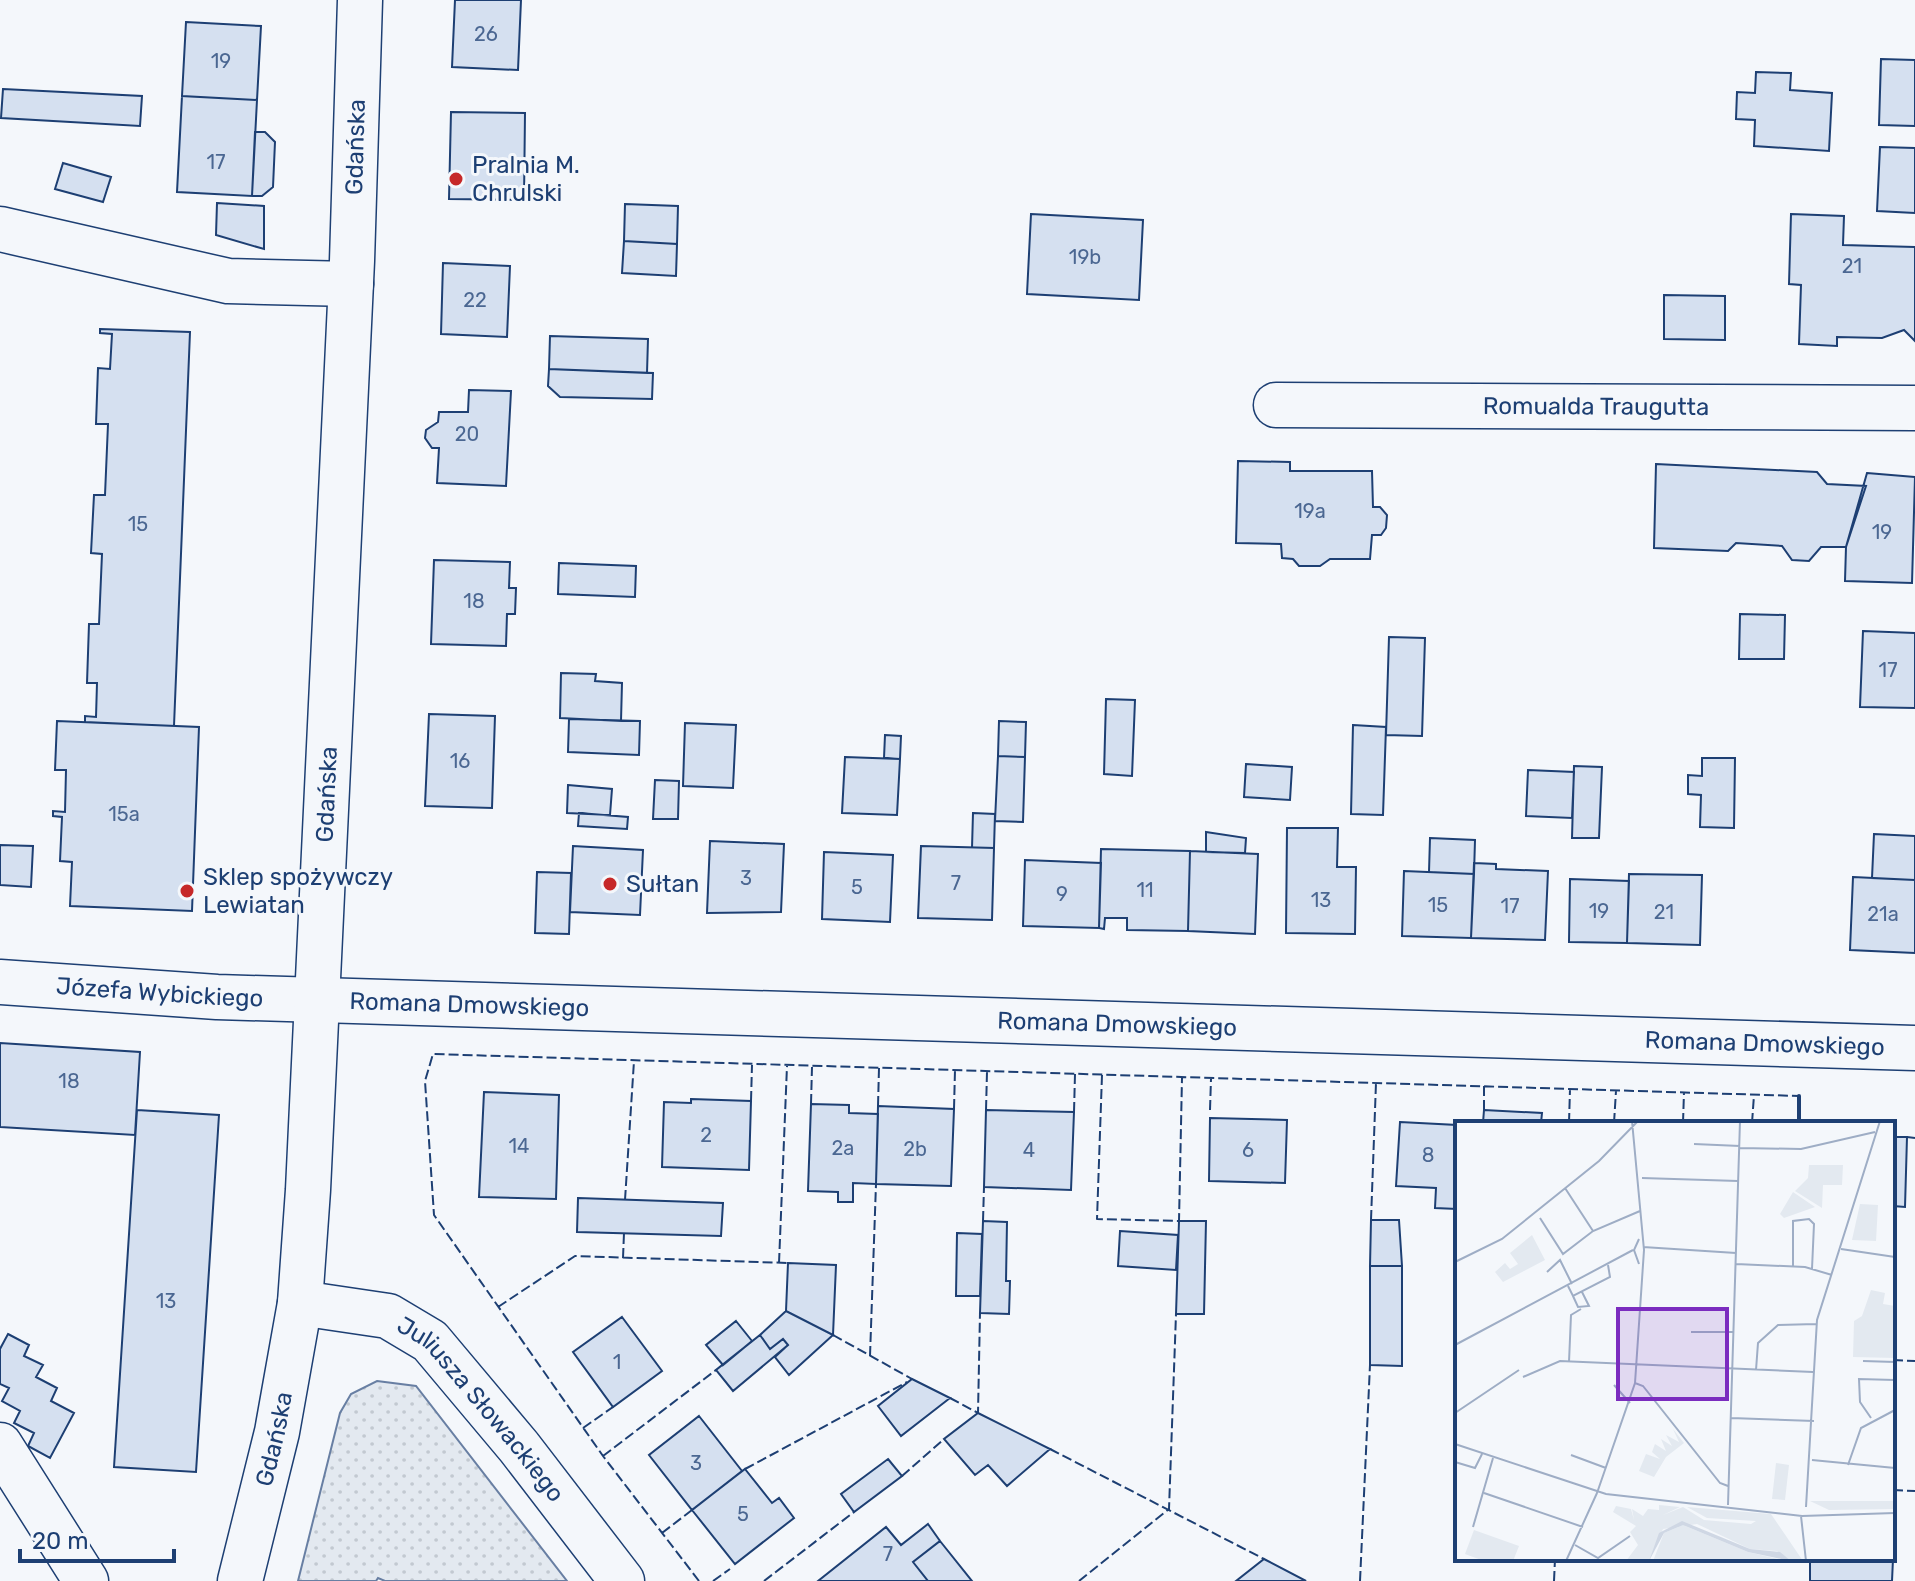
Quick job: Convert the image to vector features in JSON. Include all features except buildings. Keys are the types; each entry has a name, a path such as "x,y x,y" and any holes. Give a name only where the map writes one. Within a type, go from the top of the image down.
{"street":[{"name":"Gdańska","path":"240,1581 277,1432 300,1303 319,1000 351,284 360,0"},
{"path":"0,229 228,281 351,284"},
{"name":"Romualda Traugutta","path":"1276,405 1915,408"},
{"name":"Józefa Wybickiego","path":"0,982 319,1000"},
{"name":"Romana Dmowskiego","path":"319,1000 1915,1048"},
{"name":"Juliusza Słowackiego","path":"300,1303 388,1316 430,1341 519,1447 622,1581"},
{"path":"0,1445 86,1581"}],"shaded area":[{"path":"377,1381 416,1386 567,1581 385,1581 378,1578 376,1581 298,1581 340,1413 351,1394"}],"fence":[{"path":"699,1581 603,1456 434,1215 425,1081 433,1054 1799,1096"},
{"path":"625,1200 634,1061"},
{"path":"751,1101 752,1065"},
{"path":"779,1263 787,1066"},
{"path":"811,1104 812,1067"},
{"path":"878,1106 879,1068"},
{"path":"954,1109 955,1070"},
{"path":"986,1110 987,1072"},
{"path":"1074,1112 1075,1074"},
{"path":"1102,1075 1097,1219 1179,1221 1182,1078"},
{"path":"1210,1110 1211,1079"},
{"path":"1371,1220 1376,1083"},
{"path":"1484,1086 1484,1110"},
{"path":"1569,1121 1570,1089"},
{"path":"1614,1121 1616,1091"},
{"path":"1683,1121 1684,1092"},
{"path":"1752,1121 1754,1095"},
{"path":"1907,1137 1915,1138"},
{"path":"870,1356 876,1184"},
{"path":"983,1221 984,1187"},
{"path":"623,1258 624,1233"},
{"path":"498,1307 575,1256 788,1263"},
{"path":"950,1398 978,1413 980,1313"},
{"path":"1079,1581 1169,1509 1176,1314"},
{"path":"833,1335 912,1379"},
{"path":"1895,1360 1915,1361"},
{"path":"1360,1581 1370,1365"},
{"path":"603,1456 716,1370"},
{"path":"745,1469 907,1382"},
{"path":"583,1428 613,1407"},
{"path":"902,1476 944,1439"},
{"path":"1050,1449 1264,1559"},
{"path":"1895,1490 1915,1491"},
{"path":"662,1533 692,1510"},
{"path":"764,1581 854,1512"},
{"path":"1554,1581 1555,1561"},
{"path":"713,1581 730,1569"}],"wall":[{"path":"1799,1096 1799,1121"}],"place":[{"name":"Pralnia M. Chrulski","path":"456,179"},
{"name":"Sułtan","path":"610,884"},
{"name":"Sklep spożywczy Lewiatan","path":"187,891"}]}
